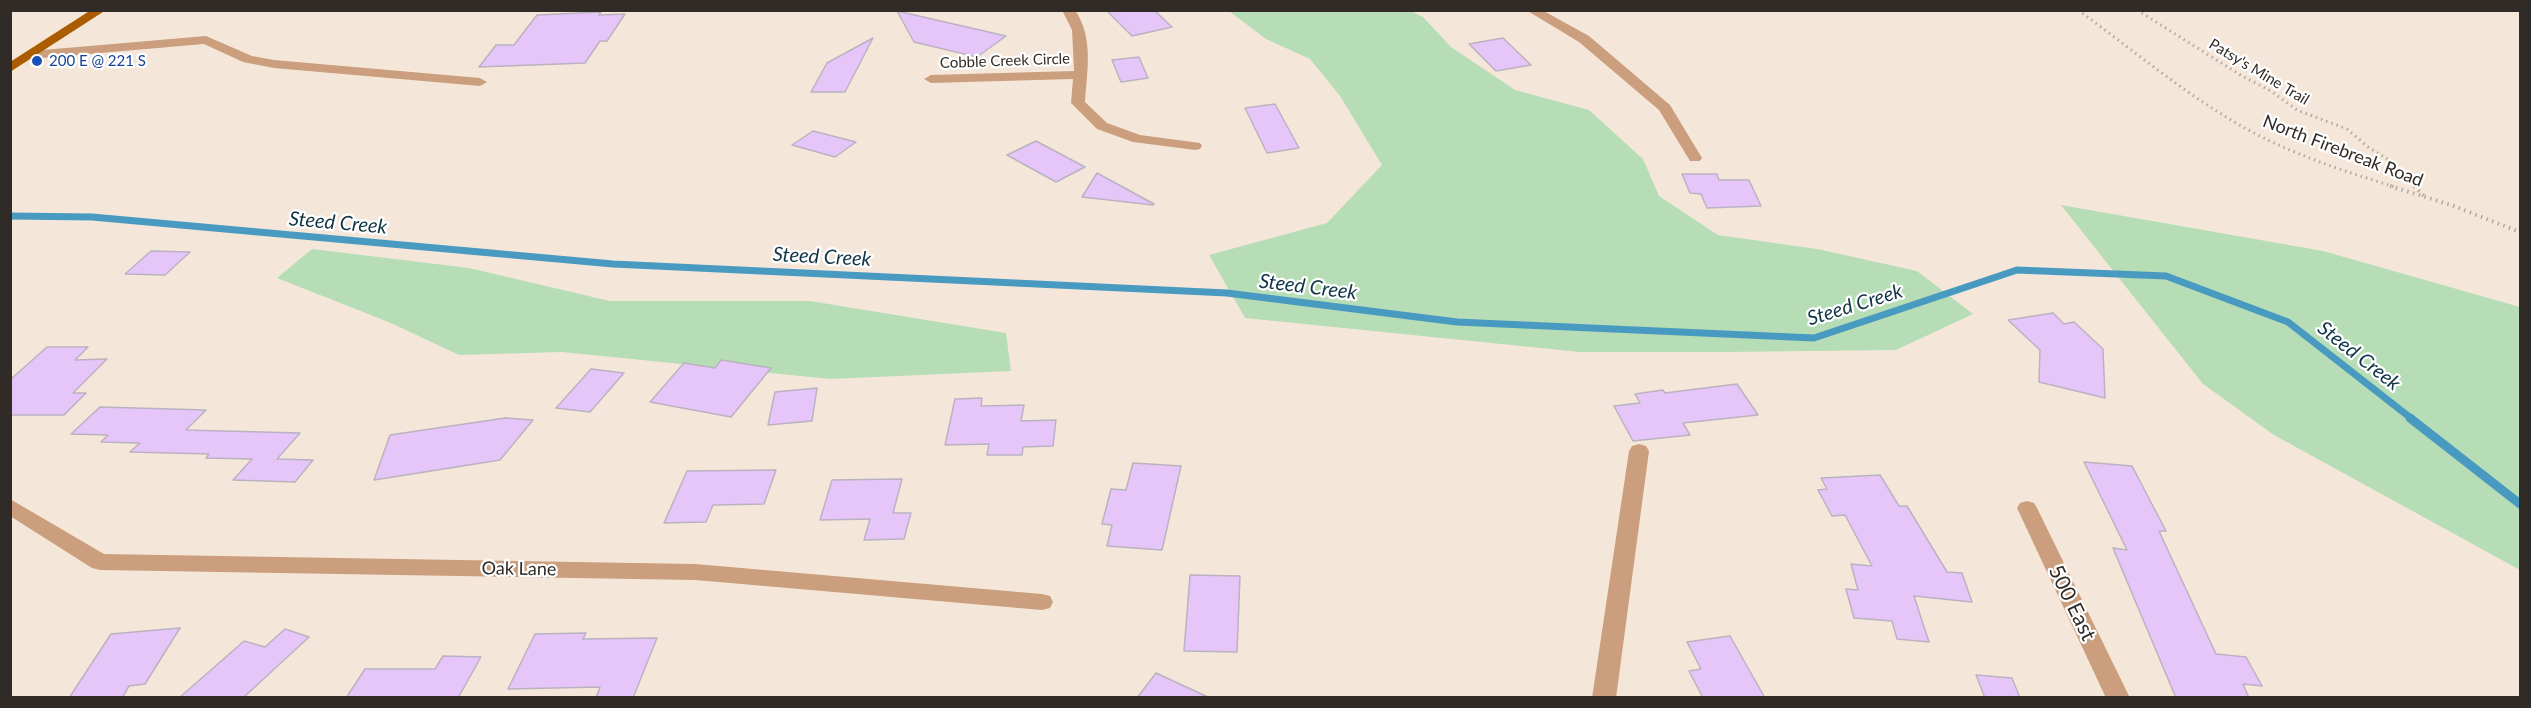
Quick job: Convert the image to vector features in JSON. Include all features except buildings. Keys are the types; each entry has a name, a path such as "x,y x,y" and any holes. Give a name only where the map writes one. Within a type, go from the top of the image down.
{"main road":[{"path":"10,68 100,10"}],"street":[{"path":"1068,10 1080,33 1078,103 1101,126 1138,139 1195,146"},
{"path":"1532,10 1584,39 1665,108 1695,158"},
{"path":"31,55 206,40 248,59 274,64 480,82"},
{"name":"Cobble Creek Circle","path":"931,79 1079,75"},
{"path":"1606,692 1639,451"},
{"name":"500 East","path":"2026,508 2118,698"},
{"name":"Oak Lane","path":"15,516 100,562 695,572 1042,602"}],"path":[{"name":"North Firebreak Road","path":"2078,10 2209,105 2270,141 2356,175 2425,197 2520,232"},
{"name":"Patsy's Mine Trail","path":"2137,10 2242,76 2271,91 2296,110 2347,129 2367,147 2392,162 2425,197"}],"green space":[{"path":"1229,11 1410,11 1423,17 1451,47 1515,90 1589,110 1643,159 1659,196 1718,235 1817,249 1917,271 1973,314 1896,350 1725,352 1580,352 1245,318 1209,255 1327,223 1382,165 1340,96 1310,59 1266,39"},
{"path":"2061,205 2323,251 2520,307 2520,570 2274,435 2203,384"},
{"path":"312,249 469,268 610,301 810,301 1006,333 1011,371 830,379 562,352 459,355 391,323 277,278"}],"waterway":[{"name":"Steed Creek","path":"10,216 92,217 613,264 1227,293 1457,322 1814,338 2017,270 2166,276 2288,322 2412,419"},
{"name":"Steed Creek","path":"2410,418 2520,504"}],"place":[{"name":"200 E @ 221 S","path":"37,61"}]}
